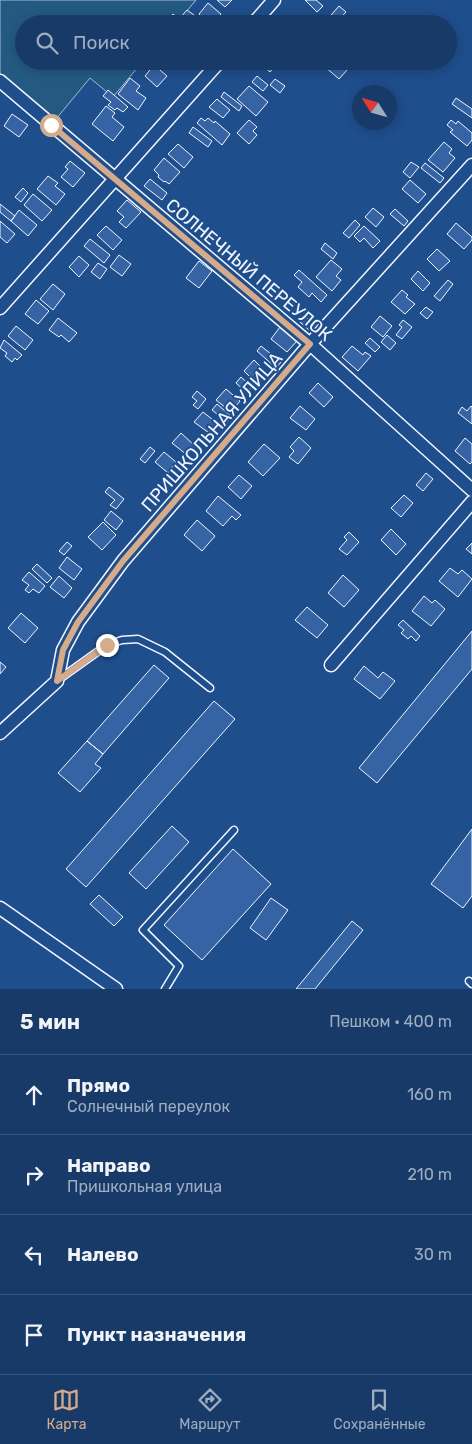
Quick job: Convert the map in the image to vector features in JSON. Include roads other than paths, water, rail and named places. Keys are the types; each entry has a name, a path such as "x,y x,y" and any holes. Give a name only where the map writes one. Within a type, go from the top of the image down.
{"street":[{"path":"261,15 274,0"},
{"path":"0,308 212,70"},
{"name":"СОЛНЕЧНЫЙ ПЕРЕУЛОК","path":"0,81 310,344 472,490"},
{"name":"ПРИШКОЛЬНАЯ УЛИЦА","path":"57,681 63,650 78,622 123,561 310,344 472,165"},
{"path":"331,665 472,502"},
{"path":"0,733 57,681"},
{"path":"0,908 116,989"}],"lane":[{"path":"57,681 107,645 122,640 138,639 165,652 210,688"},
{"path":"165,989 179,966 142,930 234,830"}]}
